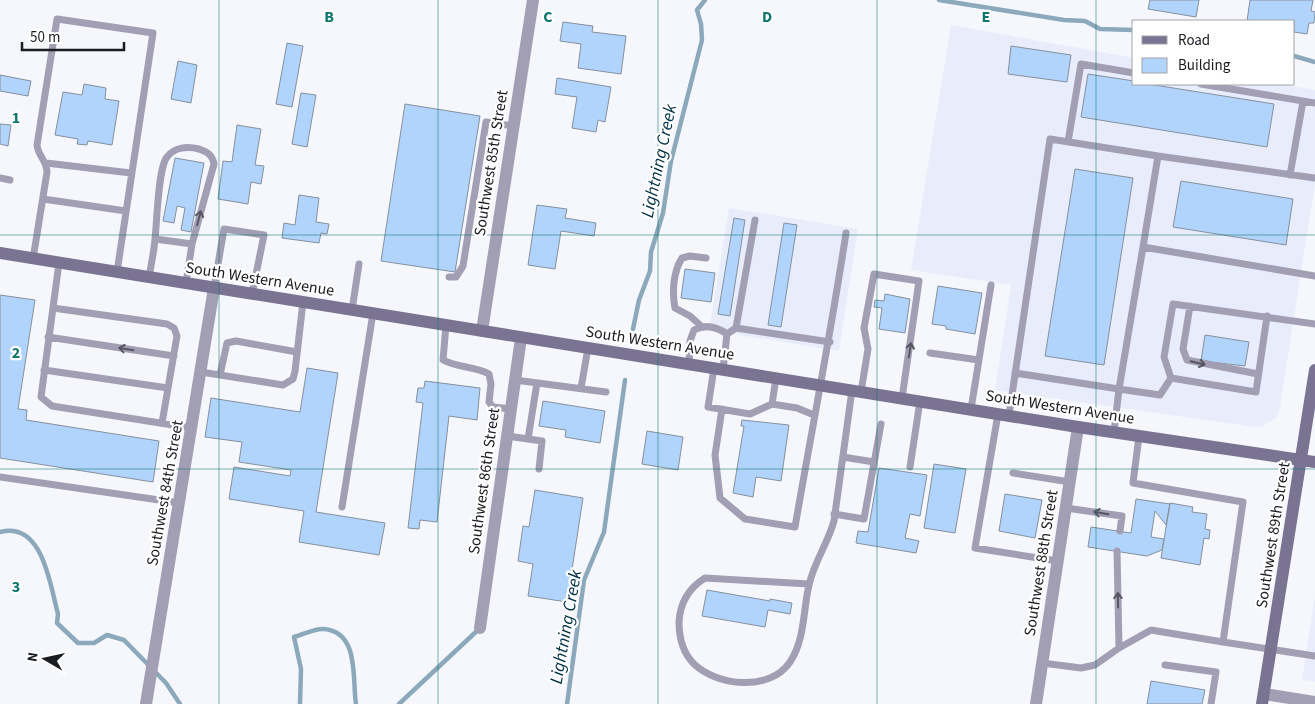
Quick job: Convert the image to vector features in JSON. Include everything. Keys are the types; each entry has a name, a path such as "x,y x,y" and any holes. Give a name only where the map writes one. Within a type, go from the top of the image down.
{"main road":[{"name":"South Western Avenue","path":"0,253 521,338 1315,462"},
{"name":"Southwest 89th Street","path":"1263,699 1315,370"}],"street":[{"name":"Southwest 85th Street","path":"482,331 533,0"},
{"name":"Southwest 84th Street","path":"146,704 193,428 214,288"},
{"name":"Southwest 86th Street","path":"480,628 521,338"},
{"name":"Southwest 88th Street","path":"1036,704 1078,426"},
{"path":"1263,699 1315,702"}],"lane":[{"path":"33,259 47,172 46,163 39,154 37,145 57,19 154,33 117,272"},
{"path":"1068,142 1081,64 1132,72"},
{"path":"1207,85 1315,103"},
{"path":"1290,175 1303,101"},
{"path":"449,277 456,277 463,266 486,122 514,126"},
{"path":"1057,561 975,548 1015,372 1050,139 1315,178"},
{"path":"149,277 162,168 167,156 178,148 193,147 206,151 212,156 214,164 192,244 186,283"},
{"path":"1114,432 1119,389 1158,156"},
{"path":"46,163 132,173"},
{"path":"0,178 10,180"},
{"path":"43,199 126,211"},
{"path":"755,220 736,328 728,334 708,407 750,414 772,404 797,408 814,415"},
{"path":"214,288 224,229 264,235 252,294"},
{"path":"722,409 715,455 720,498 746,519 795,527 819,385 830,342 846,233"},
{"path":"155,239 192,244"},
{"path":"1143,247 1315,276"},
{"path":"706,258 690,256 682,258 677,265 673,289 675,308 690,316 701,326 720,329 728,334"},
{"path":"60,263 41,397 52,406 193,428"},
{"path":"352,310 359,264"},
{"path":"809,584 705,578 695,584 686,596 680,613 679,633 684,650 692,663 714,677 743,682 758,682 774,676 789,664 796,651 809,584 828,540 834,514 843,457 868,349 864,328 874,274 919,281 902,398"},
{"path":"971,409 991,285"},
{"path":"201,372 283,386 293,379 303,302"},
{"path":"1171,378 1164,357 1173,304 1315,324"},
{"path":"1190,306 1183,349 1187,360 1258,374"},
{"path":"53,308 167,324 174,328 177,336 162,423"},
{"path":"342,507 373,313"},
{"path":"1171,378 1256,392 1267,316"},
{"path":"446,325 443,360 451,364 481,369 489,374 492,384 489,402 493,407 511,409"},
{"path":"689,364 690,341 694,330 701,326"},
{"path":"736,328 830,342"},
{"path":"48,337 174,356"},
{"path":"220,375 227,343 236,341 297,352"},
{"path":"581,388 588,348"},
{"path":"930,353 979,360"},
{"path":"44,370 168,388"},
{"path":"1015,372 1160,395 1171,378"},
{"path":"772,404 776,378"},
{"path":"515,380 606,392"},
{"path":"528,439 537,383"},
{"path":"910,467 920,401"},
{"path":"834,514 864,519 881,424"},
{"path":"507,436 542,442 539,469"},
{"path":"1139,436 1133,483 1243,502 1223,642"},
{"path":"843,457 874,462"},
{"path":"1013,473 1070,482"},
{"path":"0,477 180,503"},
{"path":"1066,508 1122,516 1120,531"},
{"path":"1117,551 1119,648"},
{"path":"1042,663 1081,668 1095,665 1119,648 1151,630 1315,656"},
{"path":"1165,665 1216,672 1211,704"}],"shaded area":[{"path":"951,25 1132,58 1132,85 1285,85 1315,90 1315,183 1279,413 1276,418 1263,426 1255,427 995,390 1011,285 911,270"},
{"path":"729,208 858,229 839,351 709,330"},
{"path":"1315,595 1315,682 1302,680"}],"building":[{"path":"1150,0 1199,0 1196,17 1148,9"},
{"path":"1250,0 1313,0 1311,11 1315,12 1314,23 1309,23 1307,34 1295,32 1295,20 1247,20"},
{"path":"563,22 593,26 592,32 626,36 621,74 578,68 581,44 560,41"},
{"path":"287,43 303,46 292,107 276,104"},
{"path":"1011,46 1071,55 1067,82 1008,74"},
{"path":"178,61 197,65 191,103 171,99"},
{"path":"1088,74 1132,81 1132,85 1154,85 1274,104 1267,147 1081,117"},
{"path":"0,75 31,81 28,96 0,91"},
{"path":"557,78 611,87 605,122 598,120 596,132 572,128 577,97 555,94"},
{"path":"84,84 106,88 105,99 119,101 112,145 88,141 87,145 77,144 78,139 55,135 63,92 82,95"},
{"path":"301,93 316,95 307,147 292,144"},
{"path":"405,104 480,116 455,272 381,261"},
{"path":"0,124 11,125 8,146 0,144"},
{"path":"237,125 261,129 255,165 264,166 261,184 251,182 248,204 218,199 223,161 232,162"},
{"path":"175,158 204,163 191,232 181,230 185,208 177,206 174,223 163,221"},
{"path":"1075,169 1133,178 1104,365 1045,356"},
{"path":"1181,181 1293,199 1286,245 1173,227"},
{"path":"299,195 319,198 316,222 329,224 327,234 321,233 319,243 282,238 284,223 295,225"},
{"path":"537,205 567,209 565,218 596,223 594,236 561,231 555,269 528,265"},
{"path":"734,218 745,220 730,316 718,314"},
{"path":"784,223 797,225 781,327 768,325"},
{"path":"685,269 715,273 711,302 681,298"},
{"path":"938,286 982,293 975,334 946,329 946,326 932,324"},
{"path":"885,294 910,299 905,333 879,329 882,308 874,307 875,300 884,301"},
{"path":"0,295 35,300 18,409 27,410 26,420 159,441 153,482 0,458"},
{"path":"1205,335 1249,342 1245,366 1201,361"},
{"path":"307,368 338,373 316,512 385,523 379,555 299,542 304,511 229,499 234,467 290,476 291,470 239,462 242,442 205,437 211,398 300,412"},
{"path":"425,381 480,388 477,420 449,416 437,522 420,520 419,529 408,528 423,403 416,402 418,388 424,388"},
{"path":"543,401 605,411 600,443 565,437 566,430 539,426"},
{"path":"742,420 789,425 781,481 756,477 753,497 733,493 744,426 741,426"},
{"path":"647,431 683,437 678,470 642,464"},
{"path":"934,464 966,469 955,533 924,528"},
{"path":"879,468 927,475 920,516 910,514 905,538 919,541 916,553 856,543 858,531 868,532"},
{"path":"535,490 583,498 567,602 528,596 533,564 518,561 523,526 529,527"},
{"path":"1005,494 1042,500 1035,538 999,531"},
{"path":"1136,499 1170,504 1166,525 1155,511 1151,537 1164,539 1162,550 1147,556 1088,547 1091,527 1131,533"},
{"path":"1170,503 1193,507 1192,512 1207,514 1205,529 1210,530 1209,539 1204,538 1200,565 1161,558"},
{"path":"707,590 792,603 790,614 768,610 765,627 702,616"},
{"path":"1151,681 1205,690 1202,704 1147,704"}],"waterway":[{"name":"Lightning Creek","path":"633,329 639,300 650,271 651,252 663,213 671,161 702,40 701,24 697,10 705,0"},
{"name":"Lightning Creek","path":"939,0 1064,20 1085,21 1100,29 1132,30"},
{"name":"Lightning Creek","path":"1295,56 1315,62"},
{"name":"Lightning Creek","path":"567,704 584,580 604,532 625,380"},
{"name":"Lightning Creek","path":"0,532 15,531 26,536 35,545 47,572 58,614 57,623 78,643 94,643 107,635 124,640 166,683 180,704"},
{"name":"Lightning Creek","path":"300,704 301,669 294,637 320,629 336,632 344,639 349,648 354,671 356,704"},
{"path":"399,704 479,629"}]}
